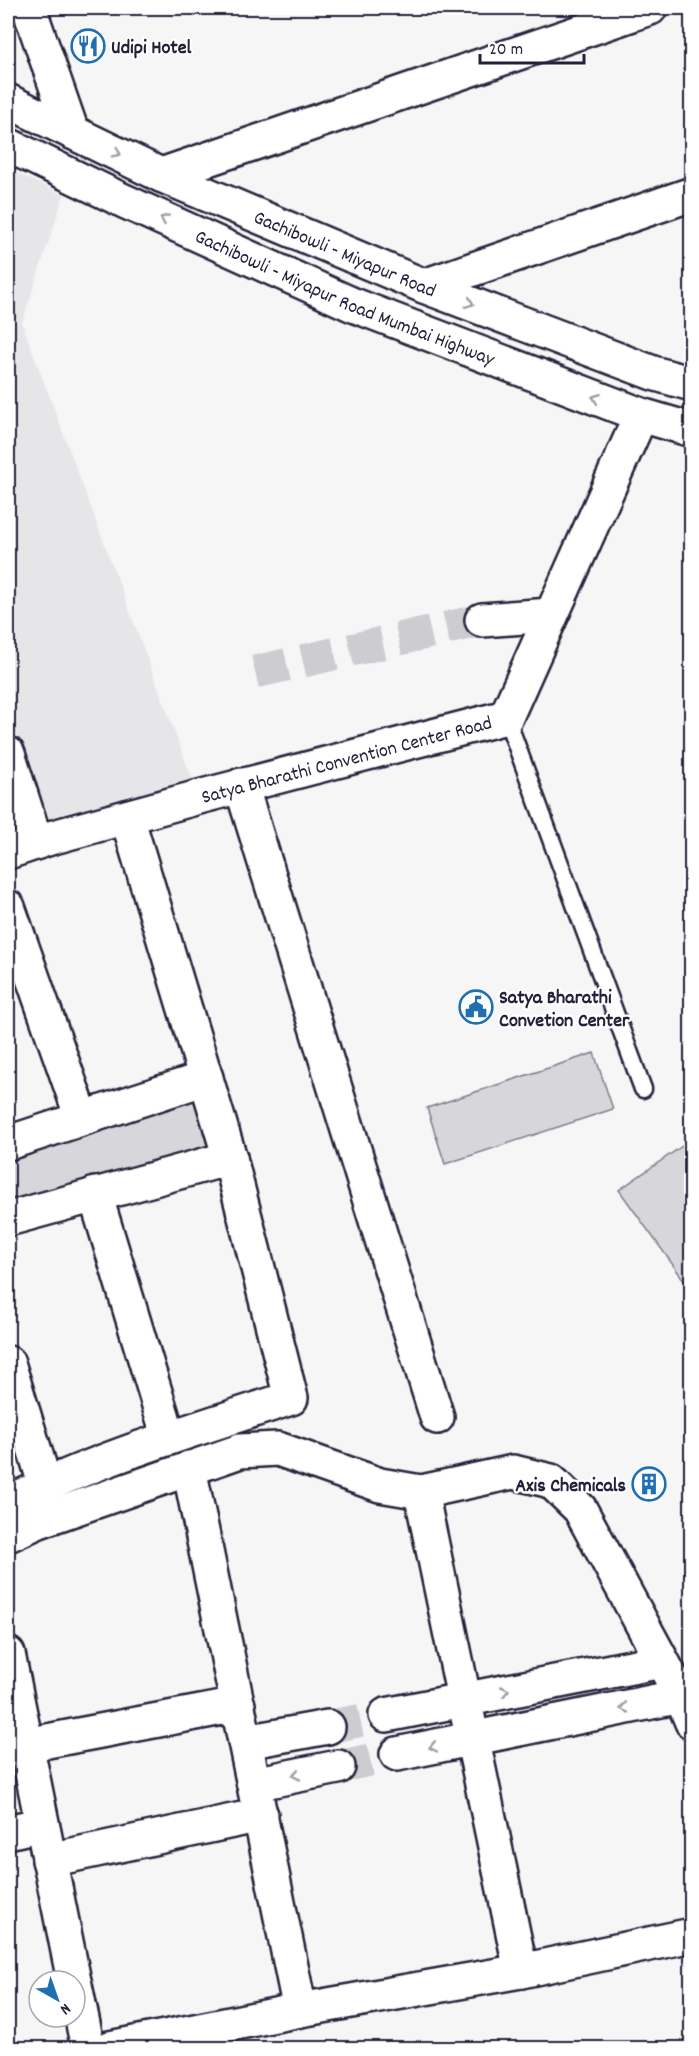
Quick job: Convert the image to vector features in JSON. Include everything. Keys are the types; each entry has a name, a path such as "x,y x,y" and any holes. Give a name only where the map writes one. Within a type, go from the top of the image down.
{"street":[{"path":"8,14 29,8 72,132"},
{"path":"162,175 629,11"},
{"name":"Gachibowli - Miyapur Road","path":"8,101 162,175 424,286 653,373 692,384"},
{"name":"Gachibowli - Miyapur Road Mumbai Highway","path":"8,145 124,201 351,304 641,415 692,430"},
{"path":"424,286 692,194"},
{"name":"Satya Bharathi Convention Center Road","path":"22,847 241,785 506,717 641,415"},
{"path":"482,620 551,615"},
{"path":"8,754 22,847"},
{"path":"241,785 437,1417"},
{"path":"8,1503 45,1484 169,1438 291,1398 230,1158 127,817"},
{"path":"8,907 82,1118"},
{"path":"8,1143 206,1078"},
{"path":"8,1219 230,1158"},
{"path":"95,1194 169,1438"},
{"path":"8,1363 45,1484"},
{"path":"8,1535 39,1521 240,1451 278,1449 380,1485 421,1492 513,1472 551,1481 580,1509 686,1709 472,1739 397,1755"},
{"path":"189,1468 300,2010"},
{"path":"421,1492 521,1971"},
{"path":"8,1654 26,1745 22,1795 42,1824 72,1969"},
{"path":"386,1715 662,1661"},
{"path":"26,1745 238,1705"},
{"path":"246,1742 328,1727"},
{"path":"254,1784 338,1767"},
{"path":"49,1860 261,1815"},
{"path":"8,1832 42,1824"},
{"path":"110,2049 300,2010 521,1971 692,1935"},
{"path":"84,2029 88,2049"}],"lane":[{"path":"506,717 643,1089"}],"shaded area":[{"path":"8,169 64,195 22,323 199,797 50,838 8,709"},
{"path":"594,1053 613,1109 445,1164 427,1108"},
{"path":"206,1078 230,1158 8,1219 8,1143"},
{"path":"691,1140 691,1290 619,1190"}],"tunnel":[{"path":"255,672 482,620"},
{"path":"328,1727 386,1715"},
{"path":"338,1767 397,1754"}],"place":[{"name":"Udipi Hotel","path":"88,46"},
{"name":"Satya Bharathi Convetion Center","path":"476,1007"},
{"name":"Axis Chemicals","path":"649,1484"}]}
